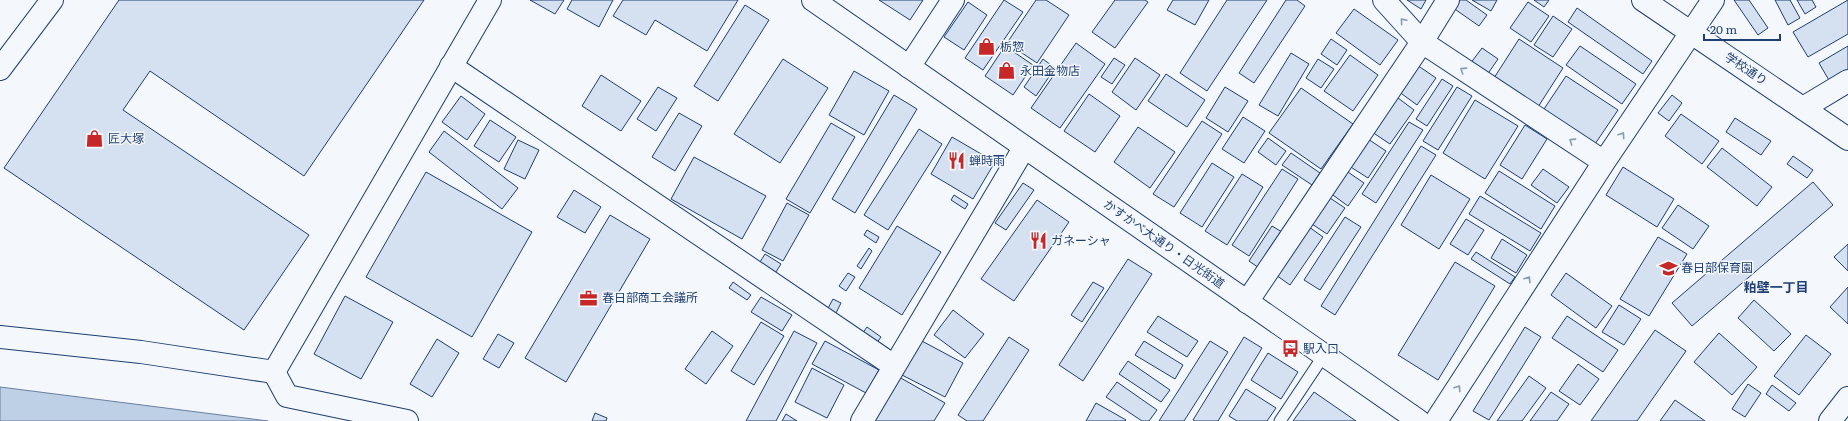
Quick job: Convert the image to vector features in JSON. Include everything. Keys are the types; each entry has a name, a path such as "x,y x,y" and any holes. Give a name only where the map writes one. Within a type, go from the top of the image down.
{"street":[{"path":"0,69 52,0"},
{"path":"274,372 490,0"},
{"name":"かすかべ大通り・日光街道","path":"813,0 1419,421"},
{"path":"909,67 953,0"},
{"path":"1384,0 1422,42 1604,162"},
{"path":"1247,302 1422,42 1448,0"},
{"name":"学校通り","path":"1643,0 1848,139"},
{"path":"1436,421 1604,162 1713,0"},
{"path":"451,66 894,366"},
{"path":"1803,108 1848,81"},
{"path":"862,421 1024,148"},
{"path":"0,337 141,352 274,372"},
{"path":"274,372 287,396 407,421"},
{"path":"1830,421 1848,398"}],"lane":[{"path":"1280,421 1324,355"}],"water":[{"path":"0,387 268,421 0,421"}],"building":[{"name":"匠大塚","path":"119,0 424,0 304,176 150,71 123,110 309,235 244,330 4,168"},
{"path":"530,0 564,0 555,14"},
{"path":"572,0 613,0 599,27 567,9"},
{"path":"623,0 738,0 707,51 655,20 646,35 613,16"},
{"path":"879,0 923,0 910,20"},
{"path":"1004,0 1023,12 983,70 965,58"},
{"path":"1036,0 1046,0 1069,15 1037,63 1007,43"},
{"path":"1115,0 1145,0 1148,2 1115,48 1092,32"},
{"path":"1173,0 1209,0 1195,25 1167,10"},
{"path":"1227,0 1267,0 1207,91 1180,73"},
{"path":"1286,0 1297,0 1305,6 1254,83 1239,73"},
{"path":"1407,0 1426,0 1421,9"},
{"path":"1453,0 1466,0 1487,15 1479,26 1449,5"},
{"path":"1472,0 1497,0 1491,11"},
{"path":"1534,0 1549,0 1544,7"},
{"path":"1734,0 1749,0 1768,28 1758,35"},
{"path":"1775,0 1790,0 1800,18 1788,25"},
{"path":"1797,0 1812,0 1816,7 1805,14"},
{"path":"1848,0 1848,34 1808,57 1793,32"},
{"path":"968,2 987,15 964,50 944,37"},
{"path":"1528,2 1549,16 1531,42 1510,28"},
{"path":"745,5 769,20 718,101 694,86"},
{"path":"1577,8 1652,61 1643,74 1568,22"},
{"path":"1354,9 1398,40 1380,65 1336,33"},
{"path":"1553,16 1572,29 1553,57 1534,45"},
{"path":"1331,39 1347,50 1337,65 1321,54"},
{"path":"1519,39 1563,68 1538,107 1494,78"},
{"path":"1076,43 1105,64 1060,128 1031,108"},
{"path":"1005,46 1033,65 1013,95 985,76"},
{"path":"1580,46 1636,84 1622,104 1566,65"},
{"path":"1848,46 1848,71 1830,82 1819,63"},
{"path":"1482,48 1498,59 1487,75 1470,64"},
{"path":"1291,53 1309,64 1278,116 1259,105"},
{"path":"1350,55 1378,75 1353,111 1324,91"},
{"path":"1114,58 1125,65 1112,84 1101,77"},
{"path":"1135,58 1160,75 1136,110 1112,92"},
{"path":"783,59 828,88 780,163 734,134"},
{"path":"1043,59 1055,68 1036,96 1024,87"},
{"path":"1318,59 1334,69 1321,88 1306,78"},
{"path":"1417,65 1436,78 1417,105 1398,91"},
{"path":"854,71 889,91 864,135 829,115"},
{"path":"1166,74 1205,100 1187,127 1148,101"},
{"path":"601,75 641,101 621,131 582,106"},
{"path":"1566,76 1618,110 1595,144 1544,109"},
{"path":"1442,79 1453,86 1427,126 1416,119"},
{"path":"658,87 677,98 656,131 637,119"},
{"path":"1225,87 1248,101 1228,132 1206,118"},
{"path":"1457,87 1472,96 1438,150 1423,141"},
{"path":"1301,88 1353,124 1321,169 1269,133"},
{"path":"1089,94 1120,116 1095,152 1064,131"},
{"path":"894,95 917,109 855,213 832,199"},
{"path":"1394,95 1414,110 1390,144 1369,130"},
{"path":"1672,95 1682,103 1669,121 1658,113"},
{"path":"461,96 485,114 467,140 442,122"},
{"path":"1475,100 1518,126 1485,179 1443,153"},
{"path":"679,113 702,126 675,171 652,157"},
{"path":"1681,114 1719,141 1702,164 1665,136"},
{"path":"1243,117 1265,131 1244,163 1222,149"},
{"path":"1735,118 1771,141 1761,155 1726,132"},
{"path":"490,120 516,137 499,162 474,146"},
{"path":"1202,121 1222,134 1174,207 1153,194"},
{"path":"1409,122 1423,130 1376,203 1362,194"},
{"path":"831,123 855,137 810,213 786,199"},
{"path":"1525,125 1547,139 1522,179 1500,165"},
{"path":"1138,127 1175,152 1150,188 1114,162"},
{"path":"919,129 942,144 888,230 864,215"},
{"path":"444,131 518,188 502,209 429,152"},
{"path":"952,137 995,162 973,199 931,174"},
{"path":"1365,137 1386,151 1368,178 1346,164"},
{"path":"1268,138 1286,151 1276,165 1258,152"},
{"path":"518,140 539,150 525,179 504,169"},
{"path":"1421,146 1436,155 1335,315 1321,306"},
{"path":"1722,148 1772,187 1757,206 1707,167"},
{"path":"1291,153 1320,173 1312,185 1282,165"},
{"path":"1793,156 1813,170 1807,178 1787,164"},
{"path":"694,157 766,196 742,239 671,199"},
{"path":"1212,163 1234,177 1202,227 1180,213"},
{"path":"1623,167 1674,199 1657,227 1606,195"},
{"path":"1342,168 1364,183 1348,206 1326,190"},
{"path":"1282,169 1298,179 1249,256 1232,245"},
{"path":"1543,169 1569,187 1557,203 1531,185"},
{"path":"1499,171 1555,206 1541,229 1485,193"},
{"path":"426,172 532,232 472,337 366,277"},
{"path":"1242,174 1263,187 1227,245 1205,231"},
{"path":"1431,175 1470,199 1439,249 1401,225"},
{"path":"1813,182 1833,205 1692,326 1672,303"},
{"path":"1023,183 1034,190 1006,230 995,223"},
{"path":"574,190 601,207 585,233 557,217"},
{"path":"1324,194 1345,208 1327,234 1306,220"},
{"path":"954,195 968,204 965,209 951,200"},
{"path":"1480,196 1541,233 1530,251 1469,214"},
{"path":"1037,200 1069,222 1014,301 981,279"},
{"path":"787,203 809,215 783,261 762,250"},
{"path":"1678,205 1709,226 1693,249 1662,228"},
{"path":"610,215 650,239 566,382 525,358"},
{"path":"1345,217 1361,227 1320,290 1304,280"},
{"path":"1466,219 1484,230 1468,255 1450,244"},
{"path":"897,226 941,252 902,315 859,288"},
{"path":"1272,226 1282,232 1259,268 1249,261"},
{"path":"1309,227 1323,237 1290,285 1276,275"},
{"path":"867,230 879,237 876,243 864,235"},
{"path":"1658,237 1687,254 1649,316 1620,299"},
{"path":"1502,239 1527,255 1516,273 1491,258"},
{"path":"1848,244 1848,271 1834,257"},
{"path":"869,248 872,251 861,269 857,266"},
{"path":"1476,252 1515,277 1510,284 1471,259"},
{"path":"765,254 781,264 774,275 758,265"},
{"path":"1128,259 1152,274 1083,381 1059,365"},
{"path":"1455,262 1495,286 1438,380 1398,355"},
{"path":"848,273 855,277 846,291 839,286"},
{"path":"1566,273 1612,306 1596,328 1551,295"},
{"path":"733,282 751,295 747,300 729,288"},
{"path":"1093,282 1104,288 1082,322 1071,315"},
{"path":"1848,287 1848,324 1830,307"},
{"path":"345,296 393,322 361,379 314,354"},
{"path":"761,297 792,315 782,331 751,312"},
{"path":"833,299 841,303 834,317 826,312"},
{"path":"1754,300 1791,334 1774,351 1738,318"},
{"path":"1619,305 1641,319 1624,345 1602,332"},
{"path":"953,310 984,334 965,358 934,335"},
{"path":"1158,316 1198,341 1187,357 1147,332"},
{"path":"1567,316 1618,350 1603,372 1552,338"},
{"path":"761,322 784,336 754,385 731,371"},
{"path":"867,327 881,337 876,344 862,334"},
{"path":"1525,327 1541,337 1489,420 1473,411"},
{"path":"1655,330 1686,351 1637,421 1591,421"},
{"path":"712,331 733,346 706,384 685,369"},
{"path":"794,331 817,343 776,421 746,421"},
{"path":"1719,333 1757,367 1732,395 1694,362"},
{"path":"498,334 514,343 499,368 483,359"},
{"path":"1806,335 1831,354 1799,395 1774,376"},
{"path":"1009,337 1029,350 983,421 967,421 958,415"},
{"path":"1244,337 1262,348 1218,421 1193,420"},
{"path":"437,339 459,353 432,397 410,384"},
{"path":"920,340 963,363 945,397 902,375"},
{"path":"825,341 879,370 866,393 812,364"},
{"path":"1144,341 1183,365 1175,379 1135,355"},
{"path":"1210,341 1228,352 1184,421 1159,421"},
{"path":"1268,353 1298,372 1281,399 1251,380"},
{"path":"1128,361 1170,390 1161,402 1119,374"},
{"path":"1578,364 1599,379 1580,405 1559,391"},
{"path":"812,368 844,385 827,418 795,402"},
{"path":"1529,376 1546,388 1522,421 1497,421"},
{"path":"899,377 945,403 934,421 874,421"},
{"path":"1117,382 1157,410 1149,421 1142,421 1106,397"},
{"path":"1748,384 1761,393 1745,417 1732,409"},
{"path":"1772,385 1796,403 1789,411 1766,394"},
{"path":"1246,389 1276,408 1267,421 1237,421 1229,416"},
{"path":"1314,392 1356,421 1293,421"},
{"path":"1551,392 1569,404 1557,421 1530,421"},
{"path":"1675,400 1705,421 1660,421"},
{"path":"1096,403 1126,420 1086,421"},
{"path":"595,413 607,418 606,421 592,421"},
{"path":"786,414 797,421 782,421"}],"place":[{"name":"栃惣","path":"987,47"},
{"name":"永田金物店","path":"1007,71"},
{"name":"匠大塚","path":"95,139"},
{"name":"蝉時雨","path":"956,161"},
{"name":"ガネーシャ","path":"1038,241"},
{"name":"春日部保育園","path":"1668,268"},
{"name":"春日部商工会議所","path":"589,298"},
{"name":"駅入口","path":"1290,349"}],"district":[{"name":"粕壁一丁目","path":"1776,287"}]}
